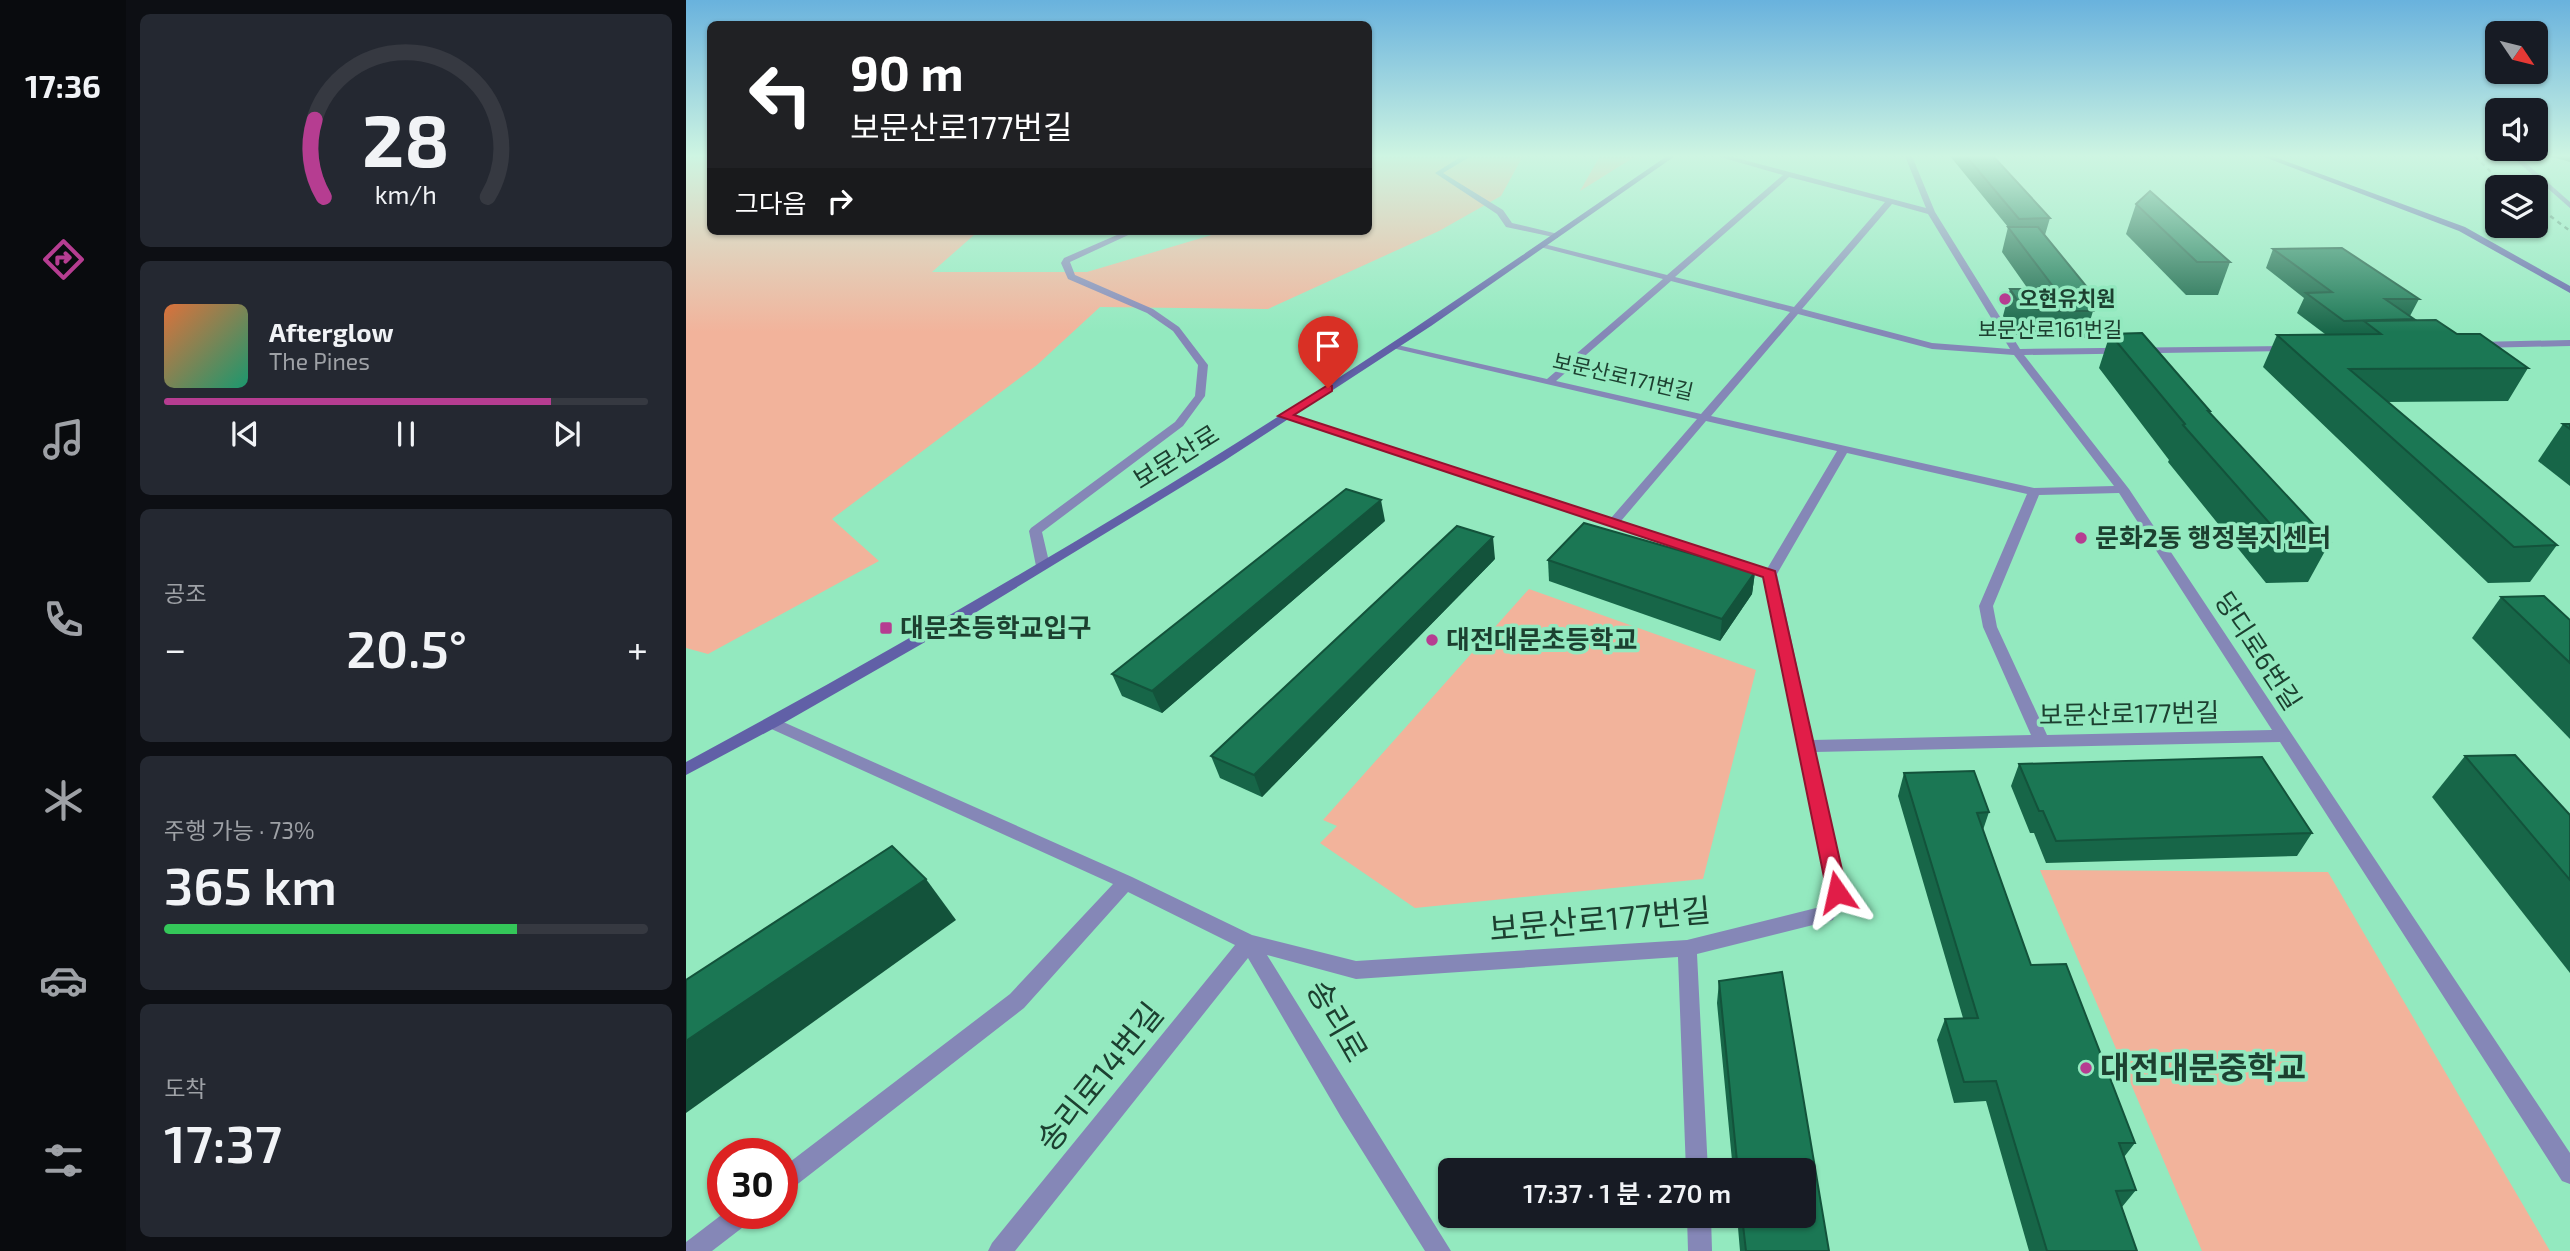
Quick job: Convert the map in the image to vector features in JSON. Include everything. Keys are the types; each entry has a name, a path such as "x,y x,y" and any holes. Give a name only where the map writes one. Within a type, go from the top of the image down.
{"main road":[{"name":"보문산로","path":"686,769 772,723 1043,566 1393,347 1587,214"},
{"path":"2423,214 2462,229 2570,290"}],"street":[{"path":"1502,214 1509,225 1555,236"},
{"path":"1549,382 1742,214"},
{"path":"1613,523 1878,214"},
{"name":"당디로6번길","path":"1932,214 2017,352 2123,489 2570,1173"},
{"path":"1043,566 1035,531 1179,424 1200,396 1203,365 1176,329 1150,310 1071,277 1065,263 1067,260 1124,235"},
{"name":"보문산로161번길","path":"1543,244 1932,346 2017,352 2307,347"},
{"path":"2459,345 2570,343"},
{"name":"보문산로171번길","path":"1393,347 2034,492 2123,489"},
{"path":"1284,416 1770,574 1844,449"},
{"path":"2034,492 1986,606 1990,627 2042,742"},
{"name":"보문산로177번길","path":"1249,942 1356,970 1687,948 1826,914 1837,892 1770,574"},
{"path":"772,723 1126,882 1249,942"},
{"name":"보문산로177번길","path":"1807,746 2284,736"},
{"path":"798,1170 1017,1001 1126,882"},
{"name":"송리로","path":"1249,942 1436,1250"},
{"name":"송리로14번길","path":"1000,1251 1249,942"},
{"path":"1687,948 1696,1158"},
{"path":"1699,1228 1700,1251"},
{"path":"693,1251 722,1229"}],"shaded area":[{"path":"686,214 707,214 707,235 974,235 932,272 1087,272 1212,235 1372,235 1372,214 1468,214 1439,231 1268,309 1100,307 1037,365 832,519 879,561 708,654 686,648"},
{"path":"1529,589 1756,670 1703,879 1415,908 1320,843 1337,826 1323,820"},
{"path":"2040,870 2328,872 2550,1251 2202,1251"}],"building":[{"path":"2015,214 2047,214 2050,218 2019,219"},
{"path":"2147,214 2176,214 2230,262 2197,262"},
{"path":"2008,227 2038,227 2095,297 2082,297 2093,311 2046,311 2021,306 2010,289 2055,289"},
{"path":"2342,248 2419,299 2385,299 2414,319 2344,321 2306,293 2332,292 2273,249"},
{"path":"2436,320 2457,334 2480,334 2528,368 2349,369 2557,545 2514,547 2277,335 2381,334 2364,321"},
{"path":"2142,333 2208,411 2330,542 2287,543 2183,425 2185,424 2110,334"},
{"path":"1346,489 1381,500 1152,691 1112,674"},
{"path":"1584,523 1755,572 1722,619 1548,560"},
{"path":"1457,526 1493,537 1254,775 1211,756"},
{"path":"2544,596 2570,620 2570,663 2501,597"},
{"path":"2515,755 2570,815 2570,880 2465,756"},
{"path":"2262,757 2312,833 2056,841 2043,811 2039,811 2019,764"},
{"path":"1974,771 1989,812 1977,813 2031,965 2066,964 2135,1143 2119,1143 2136,1190 2116,1191 2137,1251 2047,1251 1996,1081 1964,1082 1945,1019 1978,1018 1904,773"},
{"path":"892,846 926,879 686,1041 686,980"},
{"path":"1782,972 1813,1158 1737,1158 1719,981"},
{"path":"1816,1174 1829,1251 1746,1251 1743,1228 1816,1228"}],"railway":[{"path":"2548,214 2570,231"}],"place":[{"name":"오현유치원","path":"2005,299"},
{"name":"문화2동 행정복지센터","path":"2081,538"},
{"name":"대문초등학교입구","path":"886,628"},
{"name":"대전대문초등학교","path":"1432,640"},
{"name":"대전대문중학교","path":"2086,1068"}],"route":[{"path":"1328,388 1284,416 1770,574 1837,892"}]}
